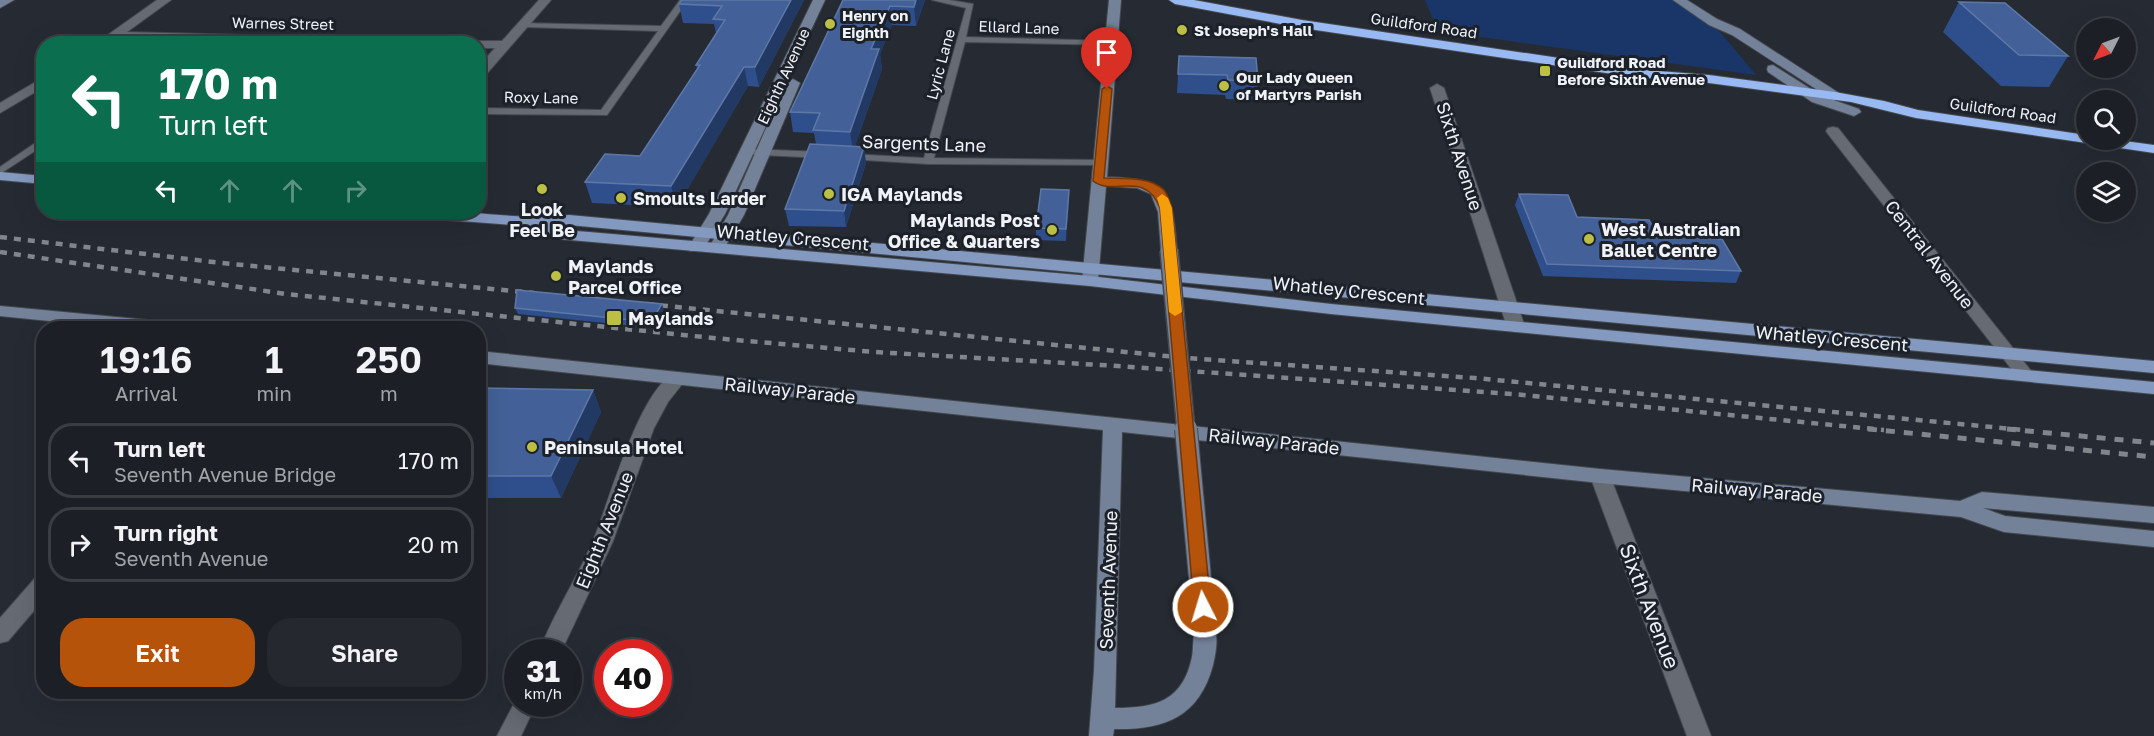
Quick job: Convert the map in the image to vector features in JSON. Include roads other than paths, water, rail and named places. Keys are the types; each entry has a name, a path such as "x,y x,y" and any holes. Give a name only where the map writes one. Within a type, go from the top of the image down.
{"highway":[{"name":"Guildford Road","path":"1175,0 1302,24 1634,72 1671,74 1806,92 1891,105 1916,114 2076,137"},
{"name":"Guildford Road","path":"1634,72 1669,83 1854,112 1895,118 1916,114"},
{"name":"Guildford Road","path":"2136,146 2154,149"}],"main road":[{"path":"0,176 36,179"},
{"name":"Whatley Crescent","path":"486,219 542,224 569,220 706,233 721,242"},
{"name":"Whatley Crescent","path":"542,224 559,234 696,248 721,242 1510,307 2154,367"},
{"name":"Whatley Crescent","path":"1091,274 1516,327 2154,388"}],"street":[{"path":"0,4 8,0"},
{"path":"115,35 165,0"},
{"path":"486,66 545,0"},
{"name":"Eighth Avenue","path":"696,248 747,152 819,0"},
{"name":"Eighth Avenue","path":"721,242 814,36 833,0"},
{"path":"1091,274 1115,0"},
{"path":"1680,0 1713,22 1736,32 1838,97"},
{"path":"1713,22 1721,33 1806,92 1854,112"},
{"name":"Warnes Street","path":"115,35 152,36"},
{"path":"486,44 506,45"},
{"path":"0,109 36,86"},
{"name":"Sixth Avenue","path":"1437,88 1516,327"},
{"name":"Central Avenue","path":"1833,131 2026,376"},
{"path":"1098,181 1134,183 1153,188 1160,193 1166,208 1206,647 1193,686 1182,701 1159,715 1101,727"},
{"path":"0,311 99,321"},
{"name":"Railway Parade","path":"486,358 1600,476 1962,509 2004,524 2150,544"},
{"name":"Eighth Avenue","path":"556,639 603,541 644,428 656,406 678,378"},
{"name":"Seventh Avenue","path":"1101,727 1106,659 1113,423"},
{"name":"Sixth Avenue","path":"1600,476 1699,736"},
{"name":"Railway Parade","path":"1962,509 1982,500 2154,515"},
{"path":"2125,513 2150,544"},
{"path":"0,634 36,592"},
{"path":"509,736 518,717"}],"lane":[{"path":"523,25 663,29 684,0"},
{"name":"Lyric Lane","path":"928,161 970,6 936,0"},
{"name":"Roxy Lane","path":"486,111 604,113 663,29"},
{"name":"Ellard Lane","path":"961,39 1112,43"},
{"path":"0,171 36,146"},
{"name":"Sargents Lane","path":"747,152 928,161 1099,163"}],"railway":[{"path":"0,237 222,263 534,293"},
{"path":"0,252 286,294 713,338 874,352 1118,366 1513,394 1884,430"},
{"path":"647,304 1186,358 1475,378 2023,430"},
{"path":"1868,429 2154,457"},
{"path":"2007,429 2154,443"}],"place":[{"name":"Henry on Eighth","path":"830,24"},
{"name":"St Joseph's Hall","path":"1182,30"},
{"name":"Guildford Road Before Sixth Avenue","path":"1545,71"},
{"name":"Our Lady Queen of Martyrs Parish","path":"1224,86"},
{"name":"Look Feel Be","path":"542,189"},
{"name":"IGA Maylands","path":"829,194"},
{"name":"Smoults Larder","path":"621,198"},
{"name":"Maylands Post Office & Quarters","path":"1052,230"},
{"name":"West Australian Ballet Centre","path":"1589,239"},
{"name":"Maylands Parcel Office","path":"556,276"},
{"name":"Maylands","path":"614,318"},
{"name":"Peninsula Hotel","path":"532,447"}]}
